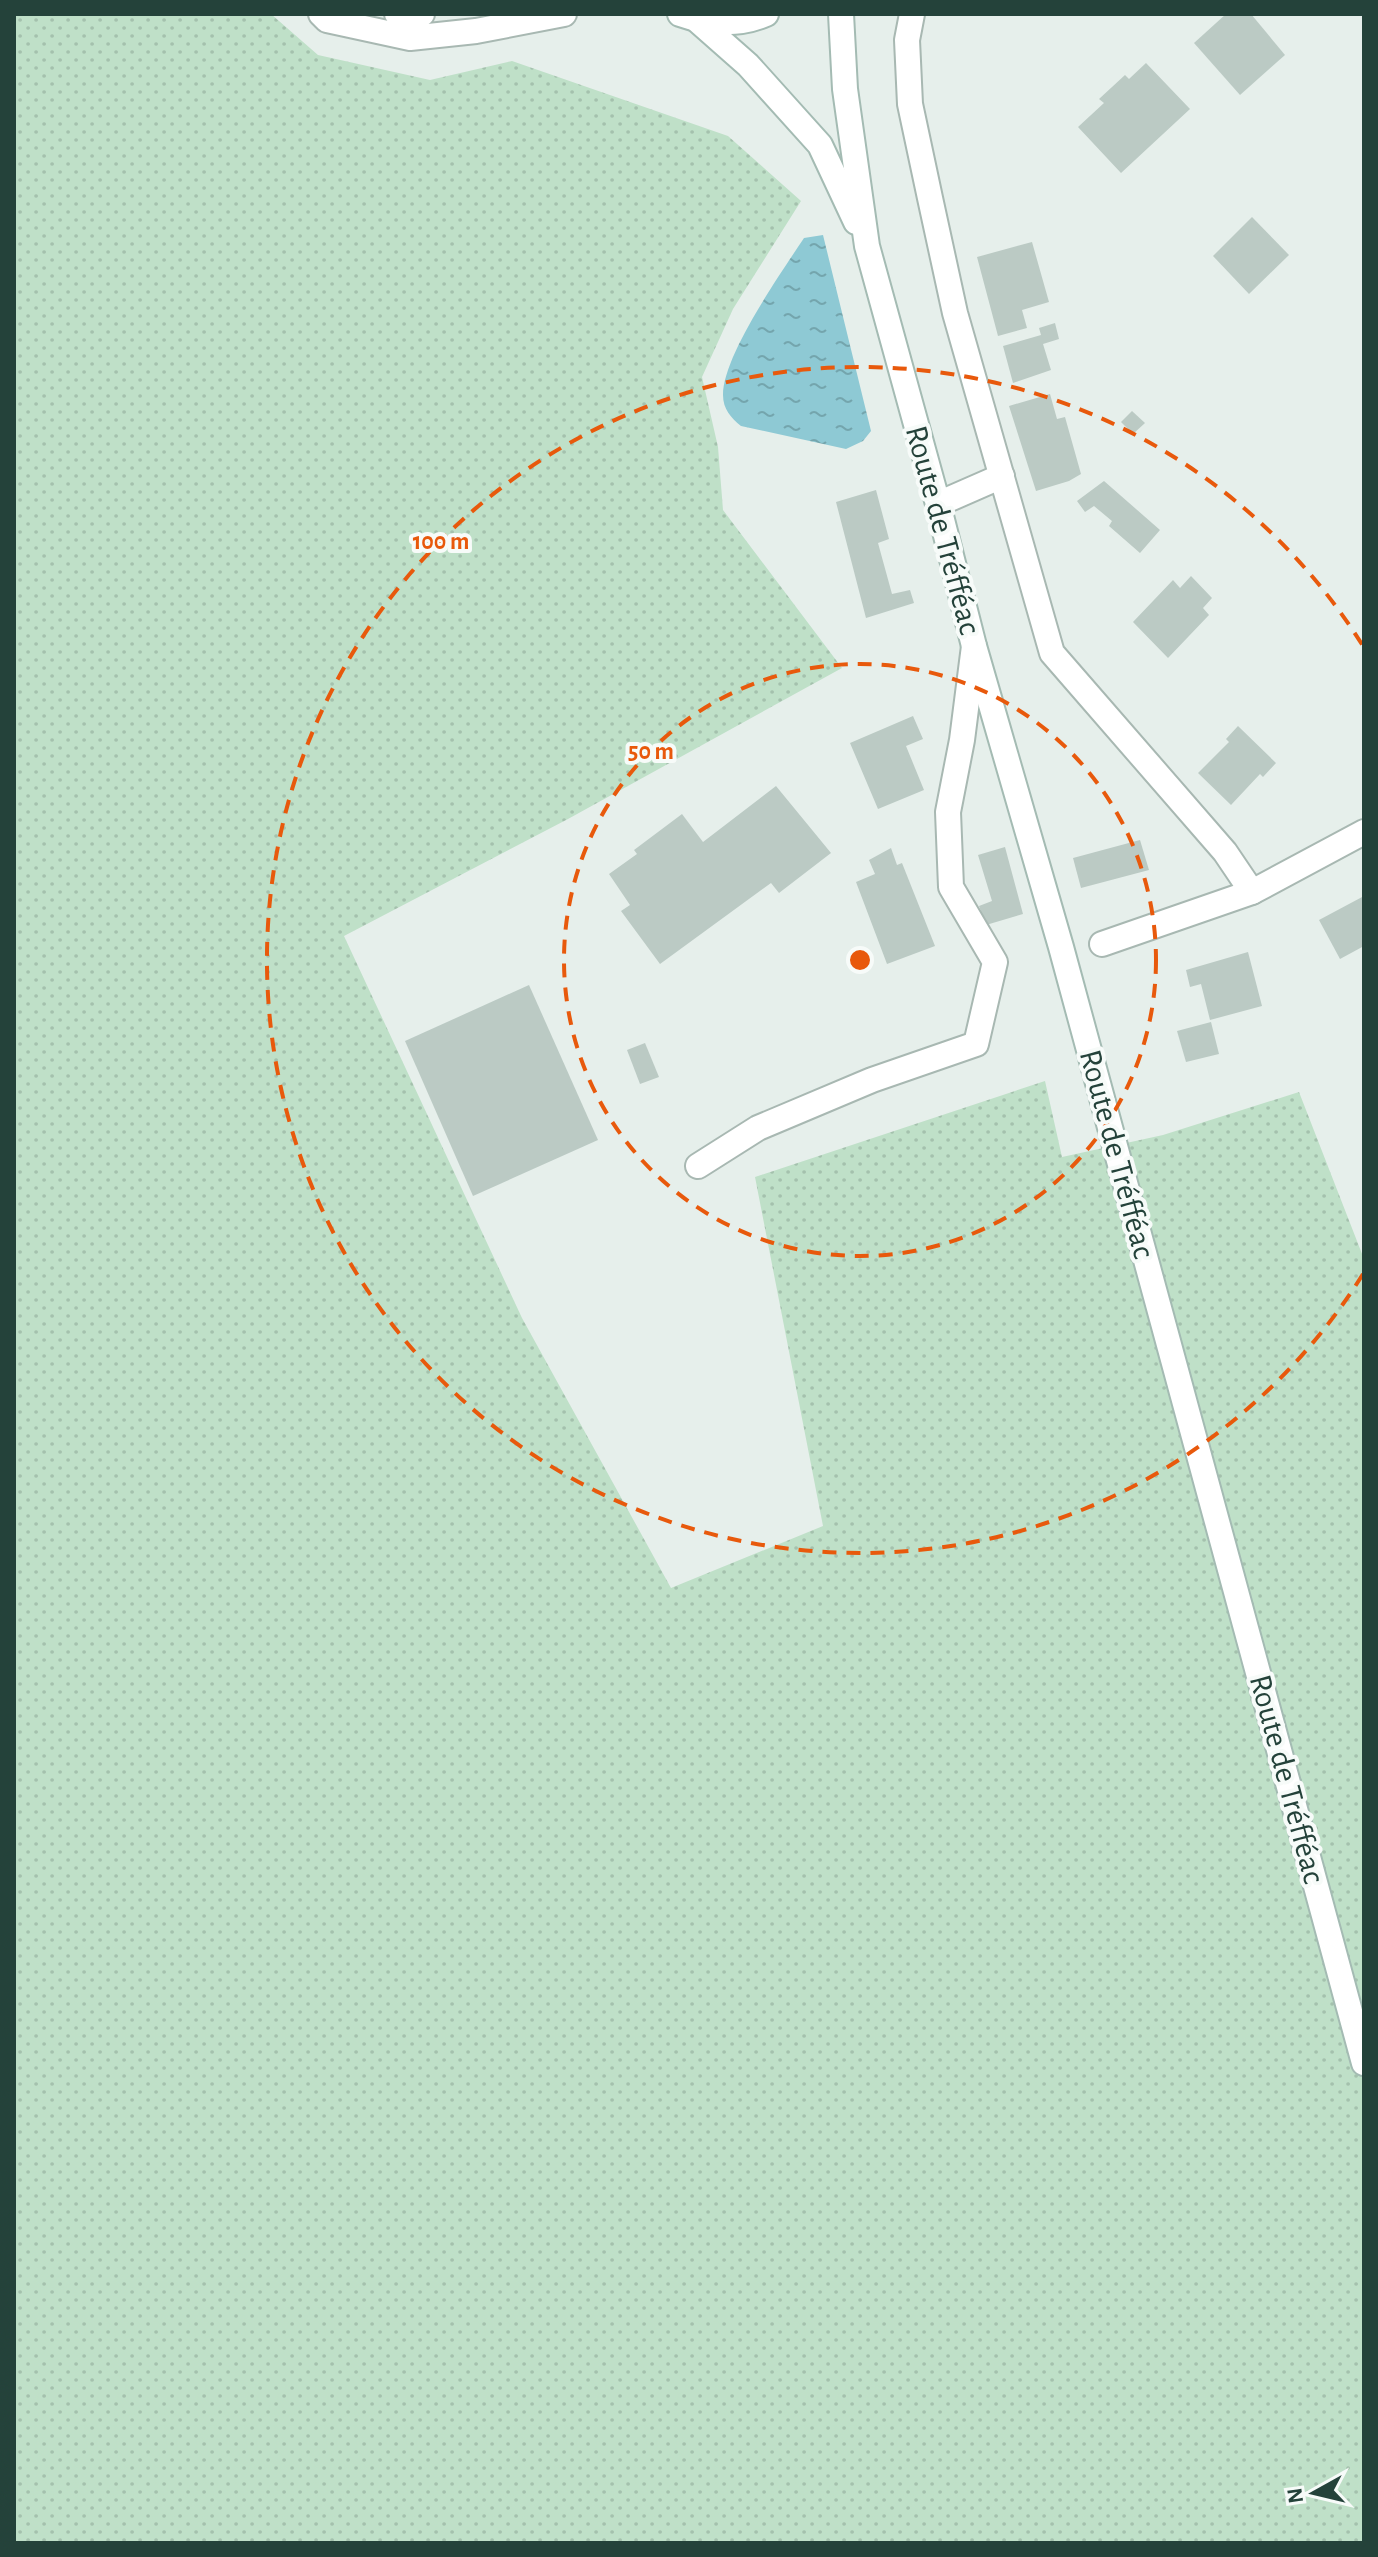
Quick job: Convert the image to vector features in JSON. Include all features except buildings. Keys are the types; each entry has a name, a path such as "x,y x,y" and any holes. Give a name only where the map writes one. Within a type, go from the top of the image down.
{"street":[{"path":"321,14 327,20 410,38 476,31 564,14"},
{"path":"397,14 422,14"},
{"path":"688,17 718,23 756,19 766,14"},
{"name":"Route de Tréfféac","path":"841,14 845,89 867,246 1364,2063"},
{"path":"912,14 907,40 910,104 955,313 1052,653 1225,852 1252,892"},
{"name":"Route de Tréfféac","path":"688,17 748,65 820,145 867,246"},
{"path":"938,504 1002,476"},
{"path":"698,1166 758,1128 872,1080 976,1044 995,962 951,887 948,812 962,740 974,646"},
{"path":"1102,944 1252,892 1364,832"}],"green space":[{"path":"14,14 271,14 318,55 430,80 512,61 728,136 801,201 733,309 702,377 718,447 723,510 842,668 568,819 344,936 522,1318 671,1588 823,1526 755,1177 1045,1081 1062,1157 1163,1135 1299,1092 1364,1259 1364,2543 14,2543"}],"water":[{"path":"823,235 871,431 863,441 846,449 741,426 728,413 723,400 732,359 768,293 804,238"}]}
